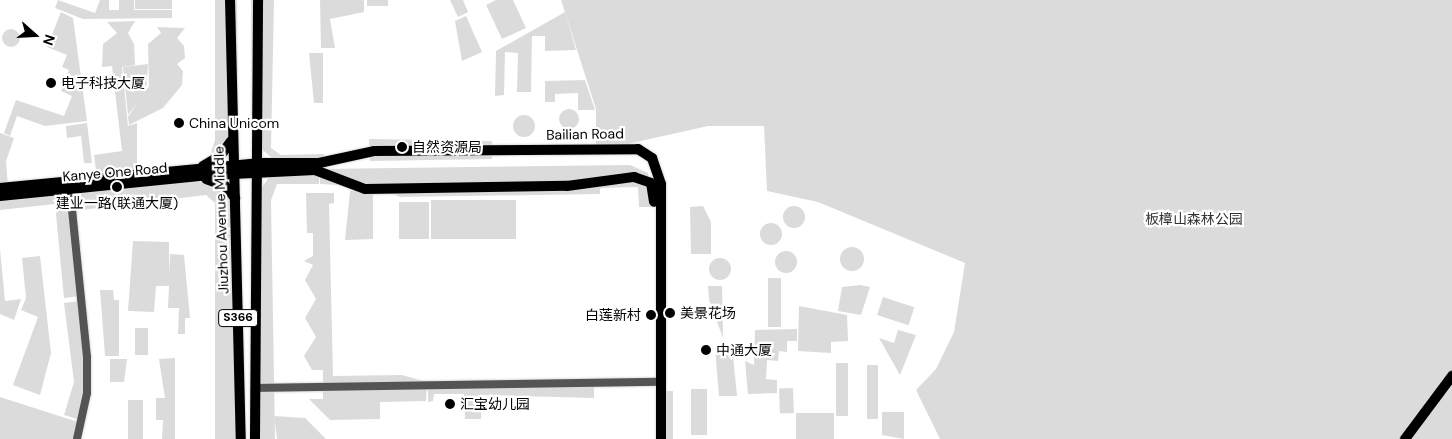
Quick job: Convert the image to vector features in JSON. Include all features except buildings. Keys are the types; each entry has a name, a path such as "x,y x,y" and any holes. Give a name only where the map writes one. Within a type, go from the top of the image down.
{"main road":[{"name":"Jiuzhou Avenue Middle","path":"230,0 231,141 235,198 240,439"},
{"name":"S366","path":"255,439 255,204 258,168 258,0"},
{"path":"188,175 214,161 231,141"},
{"path":"258,142 265,154 285,162"},
{"name":"Bailian Road","path":"233,170 258,168 285,162 319,163 374,151 622,146 643,151 656,163 661,184 661,439"},
{"name":"Bailian Road","path":"258,168 276,171 322,171 365,189 567,186 634,176 647,180 654,192 655,439"},
{"name":"Kanye One Road","path":"0,196 70,190 233,170"},
{"path":"255,204 264,182 276,171"},
{"path":"188,175 219,182 235,198"},
{"name":"Kanye One Road","path":"0,188 188,175"},
{"path":"1405,439 1452,376"},
{"path":"1413,439 1452,387"}],"street":[{"path":"70,190 87,358 86,393 77,439"},
{"path":"256,388 656,382"}],"green space":[{"path":"58,0 95,13 100,0 109,0 109,10 119,10 119,0 134,0 134,10 172,10 172,18 83,19 55,8"},
{"path":"135,0 172,0 172,9 135,9"},
{"path":"215,0 237,0 238,123 227,147 209,159 215,140"},
{"path":"251,0 274,0 271,148 281,155 324,154 324,162 275,160 261,149 252,116"},
{"path":"320,0 364,0 364,12 330,19 335,48 321,48"},
{"path":"367,0 388,0 388,6 367,6"},
{"path":"450,0 463,0 468,12 458,17"},
{"path":"496,0 513,0 526,28 502,39 486,5"},
{"name":"板樟山森林公园","path":"561,0 1452,0 1452,439 940,439 916,390 936,369 954,332 965,263 818,202 767,191 764,126 708,126 596,151 596,109"},
{"path":"61,12 73,18 87,121 45,126 17,116 10,136 4,133 16,100 64,116 72,96 61,91 69,70 62,67 67,55 47,47"},
{"path":"565,12 576,50 545,51 545,36 532,36 531,92 517,92 518,53 505,52 504,95 495,96 496,51"},
{"path":"466,16 482,52 462,61 455,21"},
{"path":"135,21 128,33 134,44 135,65 122,67 128,126 137,123 137,175 97,178 94,155 122,151 112,66 102,67 103,44 117,33 107,22"},
{"path":"157,27 185,28 177,38 184,46 185,58 177,64 183,71 182,85 163,108 129,125 128,117 149,86 148,44 161,33"},
{"path":"11,29 17,32 20,38 17,44 11,47 5,44 2,38 5,32"},
{"path":"309,53 323,53 323,103 314,103"},
{"path":"148,64 146,92 128,115 123,67"},
{"path":"585,80 595,110 578,110 578,93 555,94 555,102 545,102 545,81"},
{"path":"569,109 576,112 579,119 576,126 569,129 562,126 559,119 562,112"},
{"path":"524,115 532,118 535,126 532,134 524,137 516,134 513,126 516,118"},
{"path":"87,123 92,163 84,163 81,136 67,138 66,126"},
{"path":"0,133 14,138 6,161 8,187 0,188"},
{"path":"369,139 492,141 492,159 370,161"},
{"path":"630,165 648,173 652,207 639,207 638,187 600,188 600,194 400,197 378,187 320,184 320,169"},
{"path":"319,169 319,184 277,184 271,200 275,439 255,439 260,190 270,176"},
{"path":"187,181 217,184 232,196 238,439 215,439 215,203 206,195 73,211 71,192"},
{"path":"350,191 373,191 373,239 345,240"},
{"path":"68,193 79,296 64,298 55,204 0,210 0,199"},
{"path":"306,193 334,193 334,203 329,204 333,376 402,375 427,382 426,401 380,402 380,419 330,420 309,399 323,399 323,370 312,370 304,356 316,337 305,318 316,299 305,280 313,265 304,261 313,256 313,233 307,233"},
{"path":"431,200 516,200 516,239 431,239"},
{"path":"399,202 429,202 429,239 399,239"},
{"path":"703,206 711,222 711,254 691,254 690,207"},
{"path":"794,206 802,209 805,217 802,225 794,228 786,225 783,217 786,209"},
{"path":"771,223 779,226 782,234 779,242 771,245 763,242 760,234 763,226"},
{"path":"133,241 169,242 169,277 170,254 184,255 190,318 185,318 185,334 178,334 179,308 168,308 169,286 156,286 154,312 128,311"},
{"path":"852,247 860,251 864,259 860,267 852,271 844,267 840,259 844,251"},
{"path":"0,249 5,301 21,299 14,320 0,314"},
{"path":"786,251 794,254 797,262 794,270 786,273 778,270 775,262 778,254"},
{"path":"40,256 51,353 40,395 13,385 38,317 21,310 26,298 22,258"},
{"path":"720,258 728,261 731,269 728,277 720,280 712,277 709,269 712,261"},
{"path":"768,278 781,278 781,327 768,327"},
{"path":"860,285 870,287 861,315 838,311 842,287"},
{"path":"708,286 722,286 723,338 709,300"},
{"path":"100,290 113,290 114,300 119,300 119,356 105,356"},
{"path":"883,297 914,307 909,325 877,315"},
{"path":"79,301 86,357 80,420 64,415 74,382 64,303"},
{"path":"799,306 847,315 848,341 831,342 831,353 798,351"},
{"path":"135,328 148,328 148,355 135,355"},
{"path":"797,329 797,341 787,341 787,352 779,351 778,361 767,360 766,379 777,380 777,393 748,394 745,361 754,365 755,330"},
{"path":"898,330 916,335 900,375 879,338 894,343"},
{"path":"715,348 733,356 737,396 719,396"},
{"path":"175,358 175,439 162,439 163,420 156,420 156,398 165,398 159,359"},
{"path":"110,359 127,359 124,382 110,382"},
{"path":"836,363 848,363 848,416 836,416"},
{"path":"867,365 878,365 878,419 867,419"},
{"path":"594,381 594,398 481,395 481,419 465,419 464,394 434,394 433,401 428,402 428,383"},
{"path":"779,388 793,388 794,413 780,413"},
{"path":"691,389 707,389 707,435 691,435"},
{"path":"663,391 673,391 673,439 663,439"},
{"path":"0,397 81,423 77,439 0,439"},
{"path":"128,400 143,400 143,439 128,439"},
{"path":"882,412 904,412 904,439 882,435"},
{"path":"796,413 834,413 834,439 796,439"},
{"path":"274,416 305,418 326,439 277,439"}],"place":[{"name":"电子科技大厦","path":"51,83"},
{"name":"China Unicom","path":"179,123"},
{"name":"自然资源局","path":"402,147"},
{"name":"建业一路(联通大厦)","path":"117,187"},
{"name":"美景花场","path":"670,313"},
{"name":"白莲新村","path":"651,315"},
{"name":"中通大厦","path":"706,350"},
{"name":"汇宝幼儿园","path":"450,404"}]}
